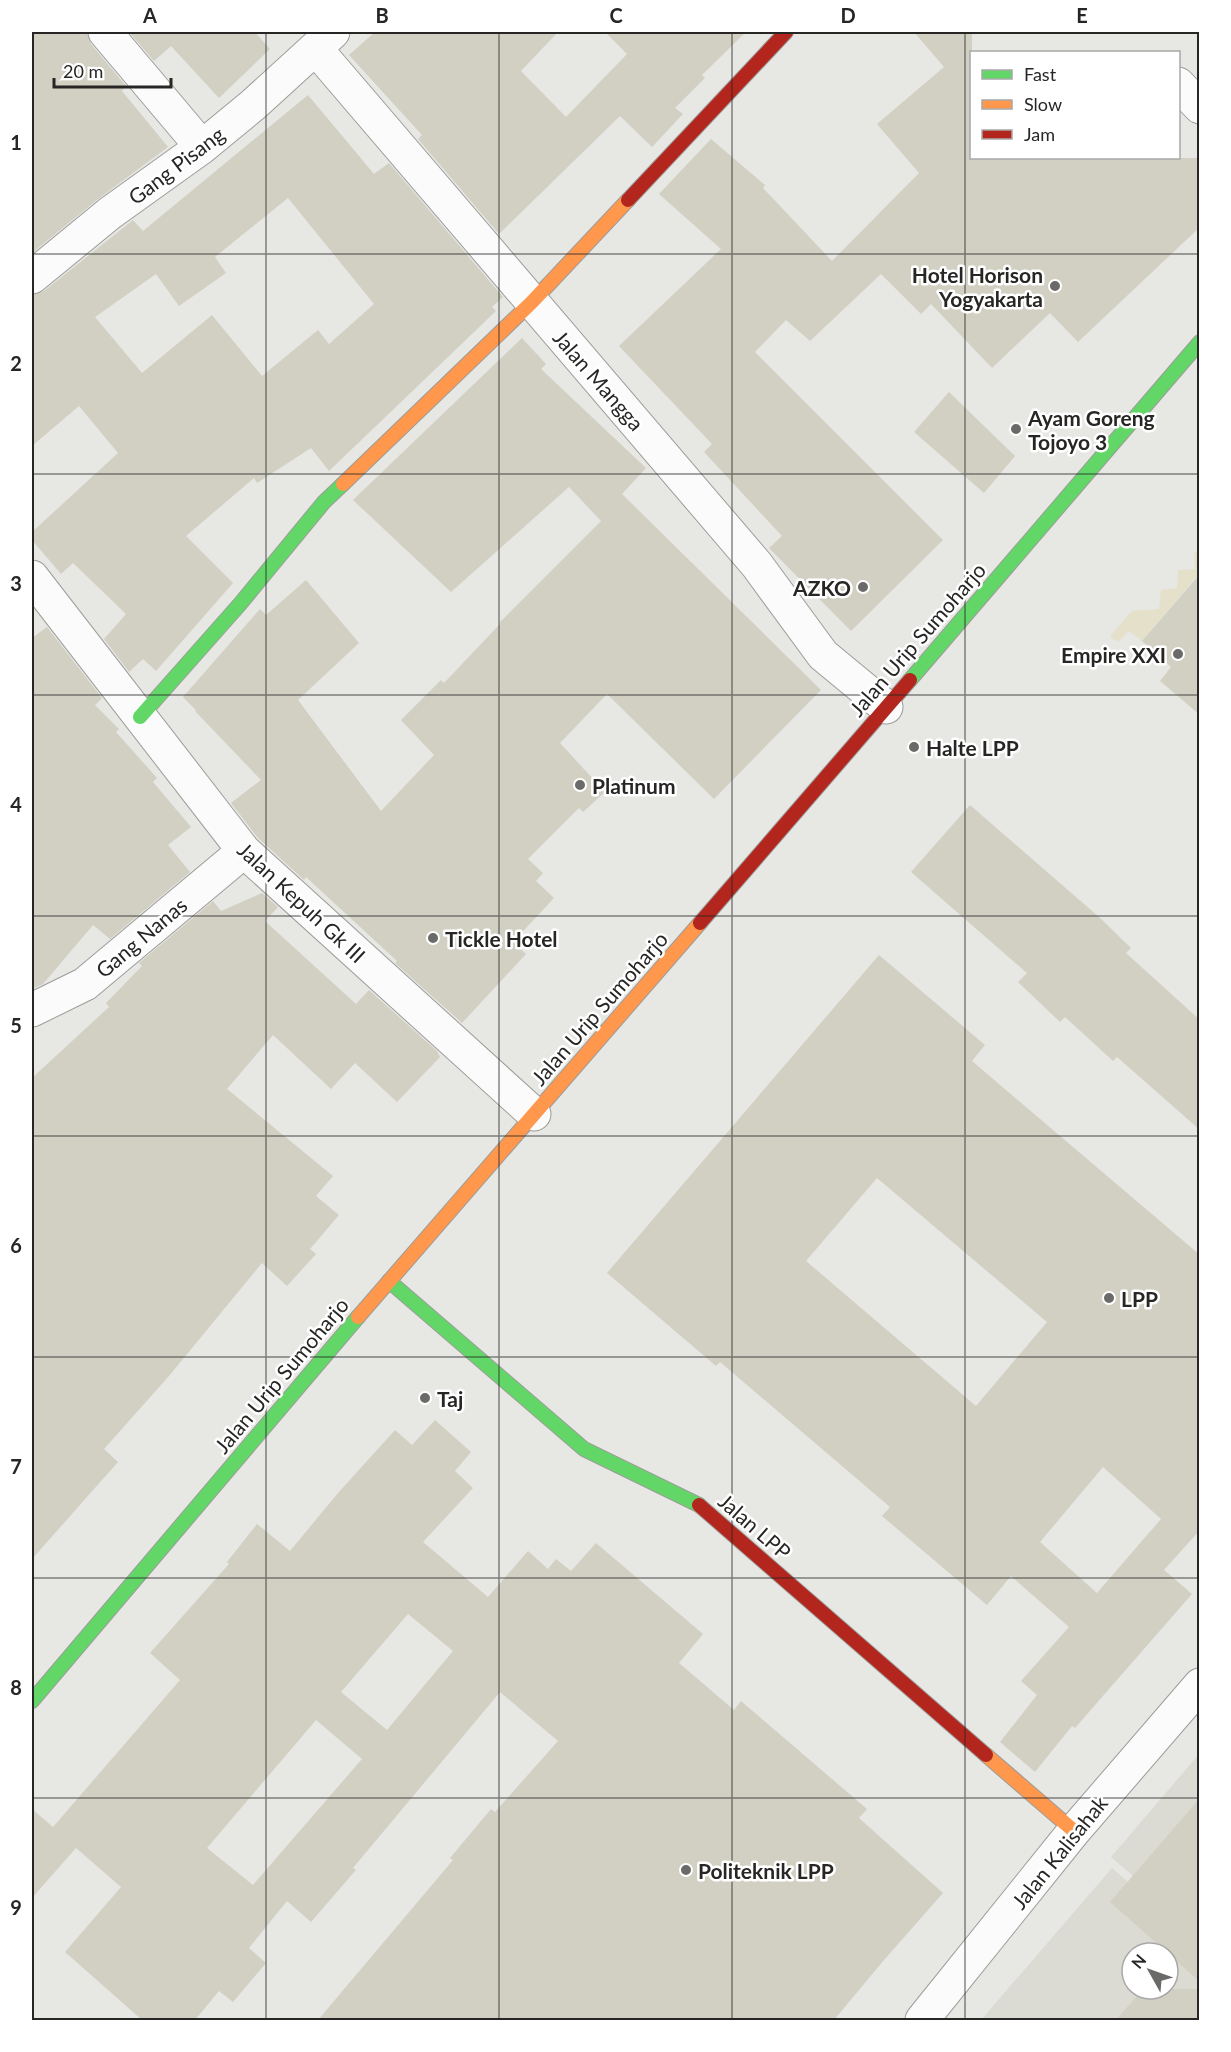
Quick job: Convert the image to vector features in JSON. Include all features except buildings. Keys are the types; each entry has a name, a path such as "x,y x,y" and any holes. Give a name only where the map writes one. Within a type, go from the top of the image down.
{"street":[{"path":"105,32 202,147"},
{"path":"140,717 240,603 324,502 532,302 786,32"},
{"name":"Gang Pisang","path":"32,277 111,213 202,147 253,105 324,40"},
{"name":"Jalan Mangga","path":"324,40 532,302 758,565 823,655 886,707"},
{"path":"1180,85 1200,107"},
{"name":"Jalan Urip Sumoharjo","path":"32,1701 389,1281 1200,342"},
{"name":"Jalan Kepuh Gk III","path":"33,585 244,851 534,1114"},
{"name":"Gang Nanas","path":"32,1010 85,984 244,851"},
{"name":"Jalan LPP","path":"389,1281 584,1449 699,1504 1074,1831"},
{"name":"Jalan Kalisahak","path":"922,2020 1074,1831 1200,1685"}],"shaded area":[{"path":"1199,551 1199,574 1142,641 1129,631 1119,641 1112,639 1111,635 1132,611 1159,609 1161,590 1177,588 1178,570 1195,569 1194,552"},
{"path":"1199,1754 1199,1933 1111,1857"},
{"path":"1112,1868 1199,1943 1199,2020 981,2020"}],"traffic: fast":[{"path":"910,680 1200,342"},
{"path":"140,717 240,604 324,502 343,484"},
{"path":"389,1281 584,1449 699,1505"},
{"path":"32,1701 358,1317"}],"traffic: slow":[{"path":"343,484 532,302 628,200"},
{"path":"358,1317 700,923"},
{"path":"986,1755 1074,1831"}],"traffic: jam":[{"path":"628,200 786,32"},
{"path":"700,923 910,680"},
{"path":"699,1505 986,1755"}],"place":[{"name":"Hotel Horison Yogyakarta","path":"1055,286"},
{"name":"Ayam Goreng Tojoyo 3","path":"1016,429"},
{"name":"AZKO","path":"863,587"},
{"name":"Empire XXI","path":"1178,654"},
{"name":"Halte LPP","path":"914,747"},
{"name":"Platinum","path":"580,785"},
{"name":"Tickle Hotel","path":"433,938"},
{"name":"LPP","path":"1109,1298"},
{"name":"Taj","path":"425,1398"},
{"name":"Politeknik LPP","path":"686,1870"}]}
